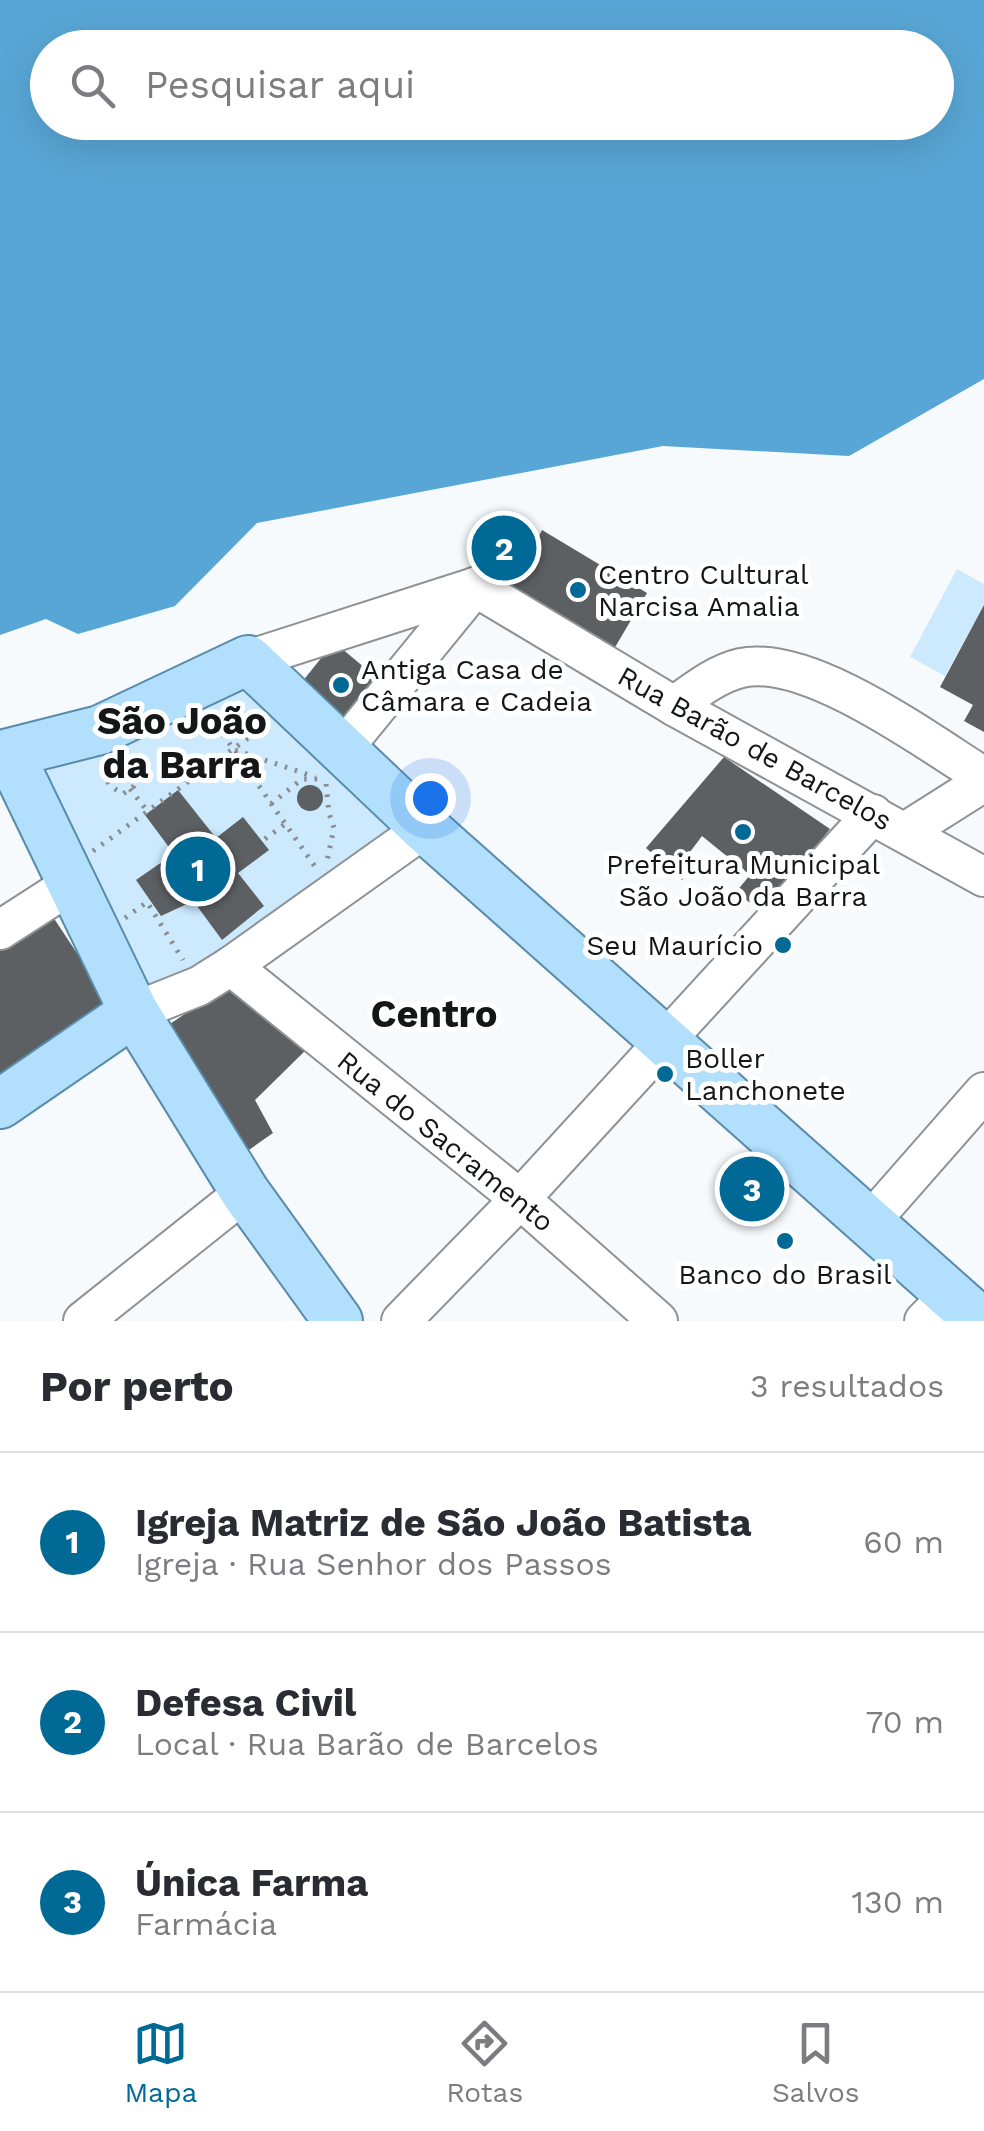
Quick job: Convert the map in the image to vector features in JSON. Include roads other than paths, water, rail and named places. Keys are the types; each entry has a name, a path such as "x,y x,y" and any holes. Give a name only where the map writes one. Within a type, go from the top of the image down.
{"main road":[{"path":"338,1321 245,1192 134,1012 5,753 100,730 248,660 294,704 332,764 425,828 869,1223 952,1312"},
{"path":"0,1104 134,1012"}],"street":[{"path":"248,660 475,587"},
{"path":"332,764 475,587"},
{"name":"Rua Barão de Barcelos","path":"475,587 674,706 984,876"},
{"path":"674,706 716,677 744,667 786,669 881,712 984,779"},
{"path":"401,1321 520,1199 664,1040 889,823 984,779"},
{"path":"134,1012 199,986 232,966 329,886 425,828"},
{"path":"0,930 70,877"},
{"name":"Rua do Sacramento","path":"232,966 520,1199 658,1321"},
{"path":"869,1223 984,1092"},
{"path":"84,1321 245,1192"}],"water":[{"path":"0,0 984,0 984,379 849,456 663,446 257,523 175,606 78,634 46,619 0,635"}],"place":[{"name":"Defesa Civil","path":"504,548"},
{"name":"Centro Cultural Narcisa Amalia","path":"578,590"},
{"name":"Antiga Casa de Câmara e Cadeia","path":"341,685"},
{"name":"Prefeitura Municipal São João da Barra","path":"743,832"},
{"name":"Igreja Matriz de São João Batista","path":"198,869"},
{"name":"Seu Maurício","path":"783,945"},
{"name":"Boller Lanchonete","path":"665,1074"},
{"name":"Única Farma","path":"752,1189"},
{"name":"Banco do Brasil","path":"785,1241"}],"district":[{"name":"São João da Barra","path":"182,743"},
{"name":"Centro","path":"434,1014"}]}
